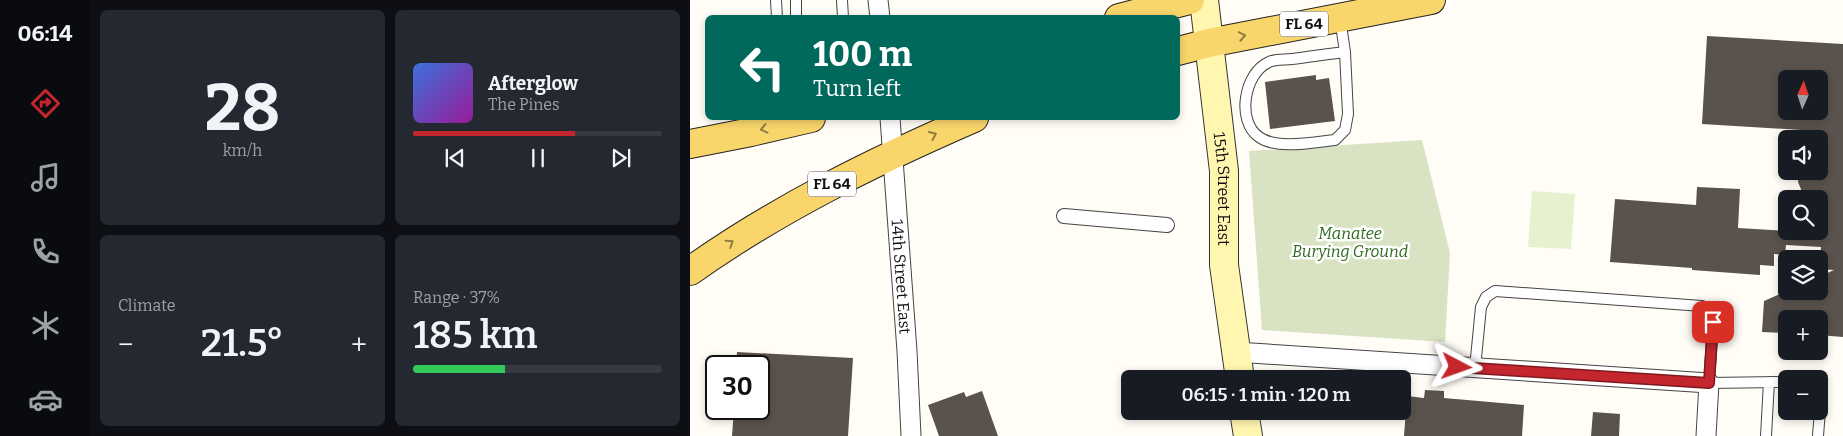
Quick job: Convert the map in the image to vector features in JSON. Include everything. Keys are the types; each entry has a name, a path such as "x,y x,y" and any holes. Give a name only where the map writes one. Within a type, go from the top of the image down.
{"main road":[{"path":"1131,15 1190,0"},
{"name":"15th Street East","path":"1204,0 1224,170 1224,265 1239,370"},
{"name":"FL 64","path":"1180,50 1209,43 1431,0"},
{"path":"690,144 802,120"},
{"name":"FL 64","path":"690,271 726,245 773,216 828,186 893,154 970,120"},
{"path":"1245,420 1248,436"}],"street":[{"path":"878,0 880,15"},
{"name":"14th Street East","path":"890,120 907,351 911,436"},
{"path":"1064,216 1166,225"},
{"path":"1236,352 1709,383 1706,436"}],"lane":[{"path":"776,0 777,15"},
{"path":"842,0 843,15"},
{"path":"795,1 796,15"},
{"path":"1340,17 1345,52 1348,114 1345,130 1335,140 1276,144 1258,137 1246,116 1245,99 1249,82 1256,70 1270,62 1345,52"},
{"path":"1476,368 1481,308 1486,297 1495,291 1702,306 1710,312 1713,322 1709,383 1778,382"},
{"path":"1766,436 1769,382"},
{"path":"1818,436 1819,420"}],"green space":[{"name":"Manatee Burying Ground","path":"1422,140 1450,253 1445,342 1262,330 1249,151"},
{"path":"1532,191 1575,194 1571,249 1528,247"}],"building":[{"path":"1707,36 1843,44 1843,337 1828,336 1828,310 1778,310 1778,333 1762,332 1764,301 1778,295 1778,300 1828,300 1828,273 1834,270 1828,270 1828,250 1821,250 1821,247 1786,245 1786,250 1778,250 1778,254 1774,254 1774,266 1760,265 1760,275 1610,262 1615,199 1696,205 1697,187 1740,189 1738,228 1778,230 1778,240 1828,240 1828,190 1801,190 1798,180 1828,180 1828,130 1702,124"},
{"path":"1316,75 1316,80 1329,78 1335,121 1270,129 1265,82"},
{"path":"737,352 853,358 848,436 732,436 733,420 770,420 770,355 737,355"},
{"path":"1425,390 1444,391 1444,398 1524,405 1522,436 1404,436 1405,420 1411,420 1411,396 1424,398"},
{"path":"982,391 998,436 939,436 928,405 964,392 966,397"},
{"path":"1593,412 1620,414 1619,436 1591,436"}],"route":[{"path":"1457,367 1709,383 1713,322"}]}
